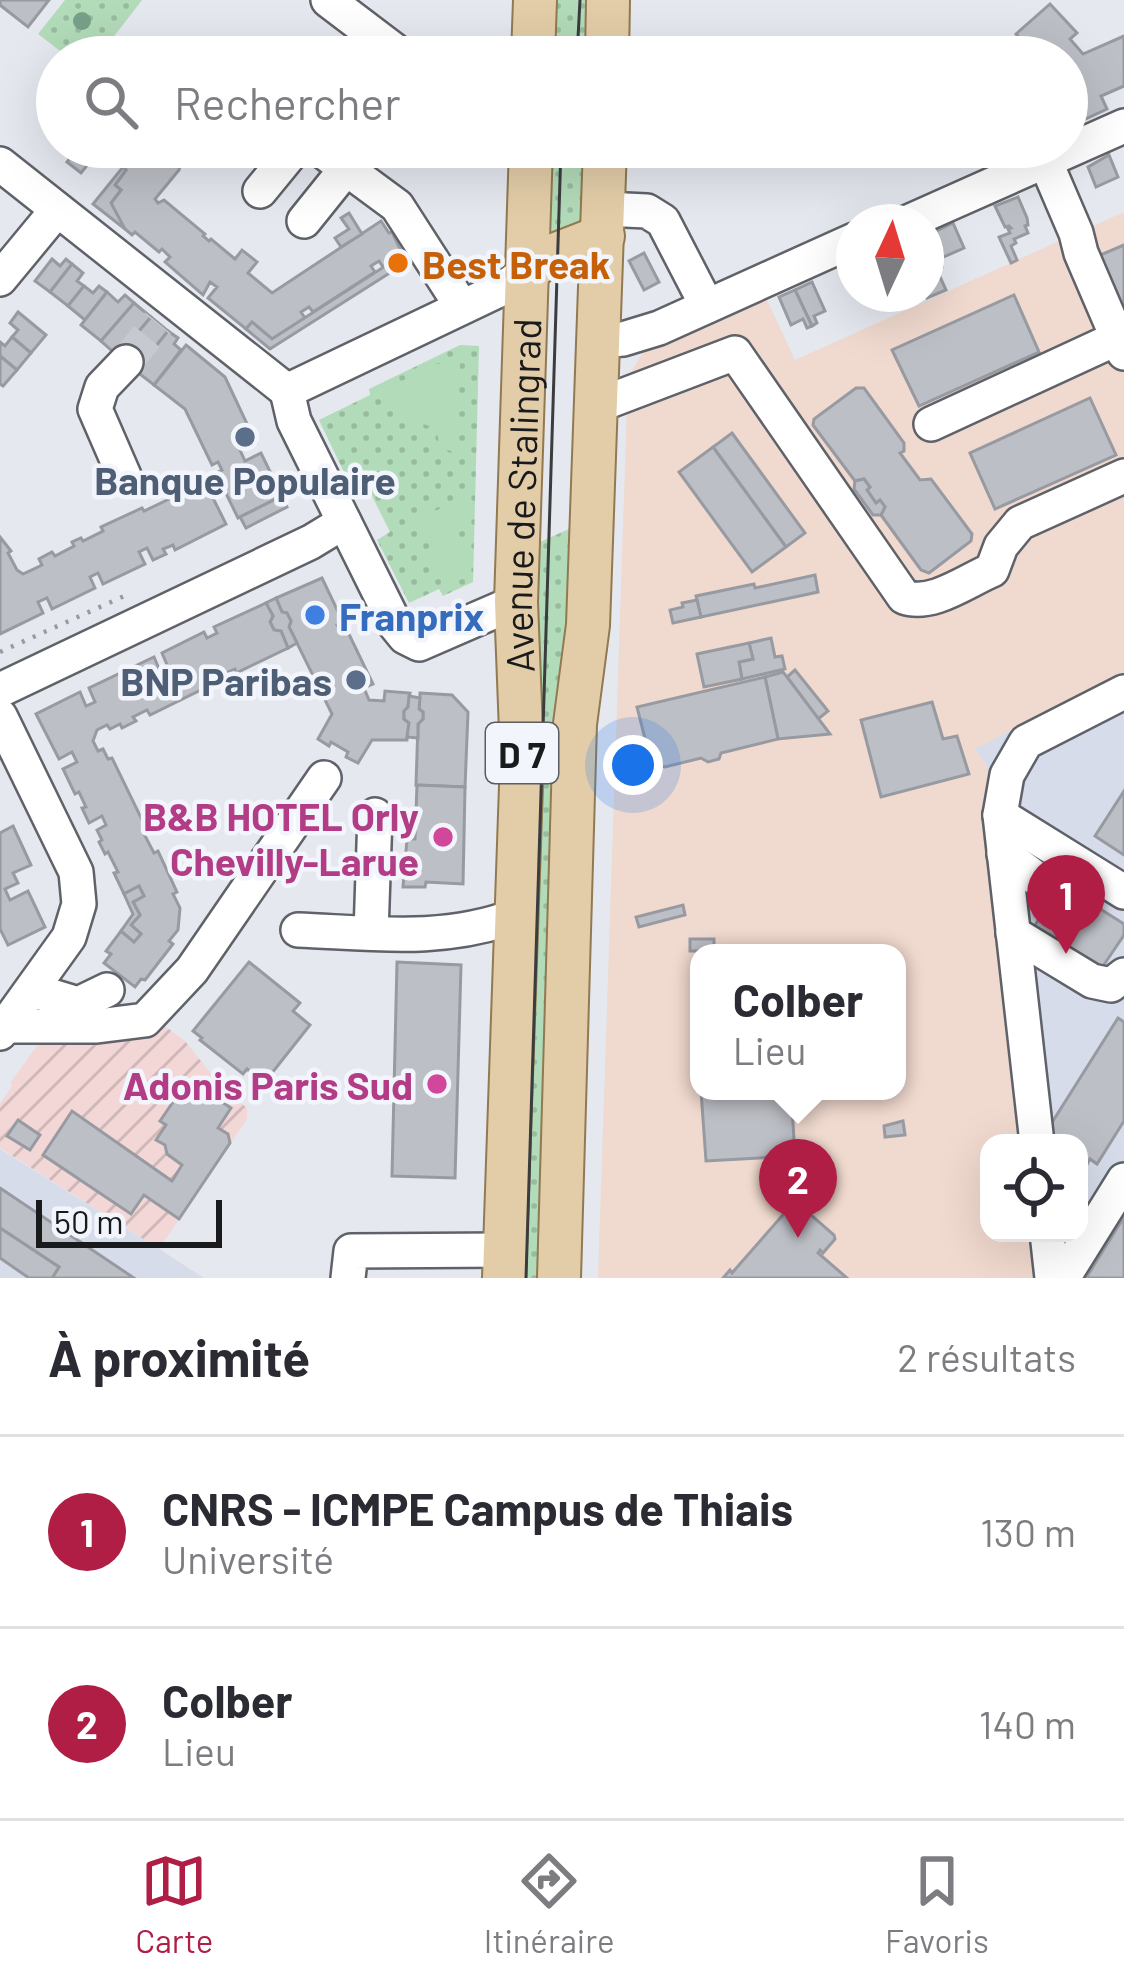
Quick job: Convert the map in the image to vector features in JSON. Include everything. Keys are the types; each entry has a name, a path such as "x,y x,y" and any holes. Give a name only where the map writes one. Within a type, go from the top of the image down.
{"main road":[{"path":"534,36 535,0"},
{"path":"607,36 608,0"},
{"name":"Avenue de Stalingrad","path":"505,1264 522,715 516,602 529,168"},
{"name":"D 7","path":"559,1278 575,724 588,625 605,168"},
{"path":"526,273 604,223"}],"street":[{"path":"328,0 375,36"},
{"path":"1088,138 1124,123"},
{"path":"0,164 174,314 287,392 294,421 405,638 419,644 516,602"},
{"path":"260,191 279,168"},
{"path":"343,168 397,206 462,307"},
{"path":"935,204 1018,168"},
{"path":"944,205 1021,168"},
{"path":"931,424 1122,342 1061,168"},
{"path":"304,221 345,170"},
{"path":"0,279 57,210"},
{"path":"604,223 614,232 643,232 653,240 739,337 735,353 904,597 916,602 931,598 992,569 1001,546 1020,523 1124,476"},
{"path":"598,341 659,328 836,251"},
{"path":"287,392 526,273"},
{"path":"596,406 735,353"},
{"path":"125,478 95,409 102,387 126,362"},
{"path":"0,690 344,522"},
{"path":"1035,1134 1000,815 1007,775 1026,742 1124,692"},
{"path":"0,716 76,872 79,904 69,937 3,1029"},
{"path":"3,1029 145,1020 192,970 324,778"},
{"path":"370,933 375,815"},
{"path":"1000,815 1124,892"},
{"path":"1004,854 1049,889"},
{"path":"298,931 435,936 515,916"},
{"path":"1013,933 1092,981 1111,985 1124,976"},
{"path":"32,990 77,1004 107,990"},
{"path":"1063,1278 1124,1180"},
{"path":"1048,1242 1052,1278"},
{"path":"348,1278 351,1251 505,1264"}],"path":[{"path":"0,652 146,586"}],"shaded area":[{"path":"1124,212 1124,672 975,749 987,766 1029,1134 980,1134 980,1242 1041,1242 1045,1278 598,1278 628,377 643,352 766,298 795,360 902,312 944,312 944,293"},
{"path":"1124,672 1124,1278 1045,1278 1041,1242 1088,1242 1088,1134 1029,1134 987,766 975,749"},
{"path":"162,1024 185,1041 224,1090 247,1108 247,1119 159,1249 0,1148 0,1104 42,1039"},
{"path":"0,1149 159,1249 204,1278 0,1278"}],"green space":[{"path":"65,0 142,0 114,36 38,34"},
{"path":"546,0 596,0 595,36 545,36"},
{"path":"541,168 591,168 590,220 539,244"},
{"path":"460,345 479,346 473,582 443,596 439,589 409,603 377,540 390,532 364,480 351,487 319,420 370,395 369,389"},
{"path":"437,364 460,364 457,454 439,446 437,428 398,417 385,389"},
{"path":"458,500 467,501 467,516 451,532 452,542 466,547 465,576 445,586 432,543 424,541 414,521"},
{"path":"580,524 548,1278 515,1278 529,547"}],"building":[{"path":"0,0 49,0 28,27"},
{"path":"1050,4 1077,33 1074,36 1016,34"},
{"path":"1124,36 1124,86 1101,96 1107,109 1088,118 1088,52"},
{"path":"1109,155 1118,177 1096,187 1088,167"},
{"path":"124,168 115,185 121,190 111,203 125,229 93,204"},
{"path":"180,168 155,199 158,203 164,200 235,259 242,250 257,262 248,273 272,293 381,221 402,253 383,267 379,261 371,266 375,272 313,312 309,307 301,312 305,318 272,339 252,322 246,329 208,298 217,287 210,282 203,295 165,262 170,257 162,249 159,252 125,229 111,203 121,190 115,185 126,170"},
{"path":"1018,197 1028,233 1014,239 1011,246 1017,260 1011,263 999,237 1011,228 1005,227 995,206"},
{"path":"349,213 362,234 341,247 335,238 349,229 341,218"},
{"path":"953,223 964,248 944,257 944,227"},
{"path":"1124,245 1124,314 1098,256"},
{"path":"402,253 407,262 270,349 246,329 252,322 272,339"},
{"path":"644,253 659,282 644,290 629,261"},
{"path":"52,259 60,266 66,259 72,264 50,292 35,281"},
{"path":"72,264 83,273 77,281 84,286 68,306 50,292"},
{"path":"812,282 825,311 814,316 817,323 812,326 795,290"},
{"path":"84,286 93,293 99,286 107,292 85,320 68,306"},
{"path":"795,290 812,326 807,328 803,319 791,325 779,297"},
{"path":"107,292 118,302 125,295 134,303 101,341 81,325"},
{"path":"1014,295 1039,352 919,406 892,350"},
{"path":"134,303 151,317 118,356 101,341"},
{"path":"18,312 46,335 31,353 12,337 18,330 10,323"},
{"path":"151,317 168,331 136,371 118,356"},
{"path":"168,331 178,338 174,344 181,350 154,385 136,371"},
{"path":"12,337 31,353 17,370 0,356 0,342 5,346"},
{"path":"186,345 225,377 256,443 240,450 245,461 261,453 282,496 238,518 216,473 222,470 218,462 212,465 185,409 154,385"},
{"path":"0,356 17,370 3,386 0,384"},
{"path":"856,388 864,388 904,443 900,453 920,480 931,479 972,534 971,541 929,573 921,570 881,515 885,507 880,500 876,503 864,479 855,481 813,425 814,419"},
{"path":"1090,398 1116,455 995,509 970,453"},
{"path":"732,433 805,533 786,547 713,447"},
{"path":"713,447 786,547 752,572 679,472"},
{"path":"864,479 876,503 880,500 885,507 881,515 873,515 854,489 855,481"},
{"path":"205,482 226,524 175,550 173,545 163,549 166,554 153,560 147,548 139,552 145,564 103,584 98,573 90,577 95,588 52,609 47,598 38,602 43,613 0,634 0,537 23,574 42,565 39,559 52,552 55,556 74,546 72,542 103,531 101,527"},
{"path":"282,496 287,507 246,528 240,517"},
{"path":"815,575 818,592 701,617 696,596"},
{"path":"322,578 343,622 337,625 341,633 347,630 373,684 364,688 369,700 384,701 385,691 410,693 404,711 409,723 407,740 372,740 358,763 346,757 348,752 318,739 332,714 276,598"},
{"path":"276,598 291,621 297,643 288,648 281,631 274,630 270,622 273,616 266,603"},
{"path":"697,600 701,617 673,623 670,610"},
{"path":"266,603 273,616 270,622 274,630 281,631 288,648 224,674 227,677 150,715 147,710 122,728 107,725 97,730 93,741 98,751 103,749 112,758 148,832 144,834 154,853 158,851 177,892 173,894 180,908 178,930 169,941 173,944 135,987 104,963 111,954 106,951 121,931 134,942 141,934 131,925 140,915 133,902 144,896 139,886 124,894 114,873 118,872 99,842 97,830 106,825 102,816 89,823 79,792 75,794 63,769 77,762 72,752 59,759 36,714 80,692 86,706 95,702 89,688 154,657 160,671 168,667 162,653 204,632 207,638 217,633 214,627"},
{"path":"771,638 775,657 782,656 785,669 742,679 739,662 753,659 749,643"},
{"path":"749,643 753,659 739,662 742,679 704,687 697,654"},
{"path":"795,670 828,711 818,719 787,677"},
{"path":"783,672 830,734 778,739 765,677"},
{"path":"765,677 778,739 721,753 719,759 708,762 701,758 665,767 651,762 637,707"},
{"path":"420,693 452,695 468,712 465,787 416,785 418,724 423,719"},
{"path":"409,696 420,698 423,712 418,738 407,737 404,711"},
{"path":"932,702 943,739 957,736 969,774 881,797 861,720"},
{"path":"417,785 465,787 463,884 426,882 425,887 403,887 407,839 415,839"},
{"path":"1124,791 1124,855 1095,836"},
{"path":"13,826 31,865 13,873 18,883 5,889 10,900 28,891 45,927 8,945 0,929 0,833"},
{"path":"1061,884 1124,924 1124,935 1099,972 1032,930"},
{"path":"139,886 144,896 133,902 140,915 131,925 141,934 134,942 121,931 133,914 124,894"},
{"path":"683,905 685,915 639,927 636,917"},
{"path":"690,939 714,939 714,944 690,944"},
{"path":"249,962 300,1003 293,1011 310,1025 264,1083 247,1069 243,1074 193,1031"},
{"path":"397,962 461,965 455,1178 392,1176"},
{"path":"1118,1018 1124,1022 1124,1121 1097,1164 1090,1159 1088,1163 1088,1134 1046,1132"},
{"path":"188,1080 231,1108 218,1128 228,1134 230,1143 179,1219 144,1195 131,1214 43,1155 72,1111 172,1181 182,1165 156,1140 166,1125 160,1121"},
{"path":"702,1100 792,1100 795,1156 706,1161"},
{"path":"18,1120 40,1135 30,1150 7,1136"},
{"path":"903,1121 905,1135 885,1137 884,1126"},
{"path":"0,1188 134,1278 52,1278 59,1267 0,1228"},
{"path":"799,1200 834,1235 823,1253 818,1253 847,1278 723,1278 732,1273"},
{"path":"1124,1217 1124,1278 1086,1278"},
{"path":"0,1228 59,1267 52,1278 29,1278 0,1258"}],"tunnel":[{"path":"126,362 158,323"}],"tram line":[{"path":"578,36 580,0"},
{"path":"526,1278 560,168"}],"place":[{"name":"Best Break","path":"398,263"},
{"name":"Banque Populaire","path":"245,437"},
{"name":"Franprix","path":"315,615"},
{"name":"BNP Paribas","path":"356,680"},
{"name":"B&B HOTEL Orly Chevilly-Larue","path":"443,837"},
{"name":"CNRS - ICMPE Campus de Thiais","path":"1066,954"},
{"name":"Adonis Paris Sud","path":"437,1084"},
{"name":"Colber","path":"798,1238"}]}
